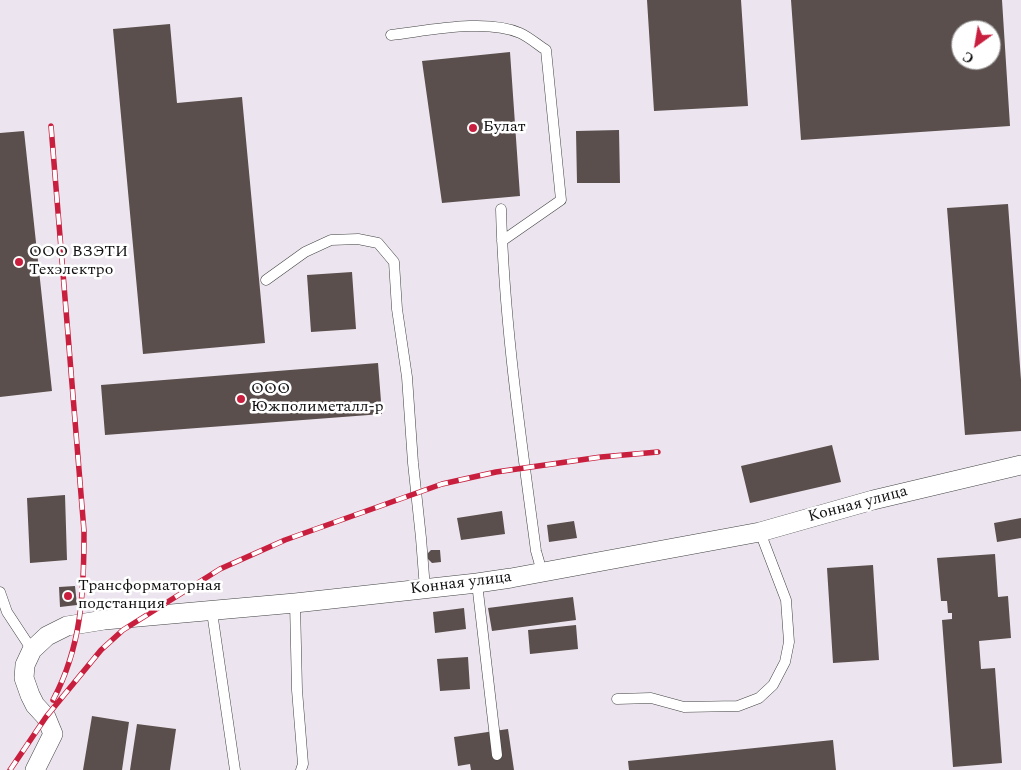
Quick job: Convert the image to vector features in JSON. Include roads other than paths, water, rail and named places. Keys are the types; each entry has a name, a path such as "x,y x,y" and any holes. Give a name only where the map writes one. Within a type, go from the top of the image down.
{"street":[{"name":"Конная улица","path":"32,650 47,636 67,626 79,623 212,612 477,583 760,532 873,500 1021,465"},
{"path":"32,650 25,665 24,678 35,705 46,718 53,734 35,770"}],"lane":[{"path":"391,35 492,26 520,33 546,50 561,200 502,241"},
{"path":"501,209 513,376 536,551 542,572"},
{"path":"266,280 306,252 331,240 358,239 378,243 394,262 397,309 407,377 425,589"},
{"path":"617,699 651,698 684,708 738,706 759,698 773,685 785,662 789,642 786,600 760,532"},
{"path":"477,583 497,755"},
{"path":"0,592 7,612 32,650"},
{"path":"295,603 297,690 302,770"},
{"path":"212,612 235,770"}],"railway":[{"path":"51,126 84,531 82,597 76,639 63,680 53,700"},
{"path":"10,770 46,717 101,650 123,630 220,569 285,540 442,484 496,472 601,457 658,452"}],"place":[{"name":"Булат","path":"473,128"},
{"name":"ООО ВЗЭТИ Техэлектро","path":"19,262"},
{"name":"ООО Южполиметалл-р","path":"241,399"},
{"name":"Трансформаторная подстанция","path":"68,596"}]}
